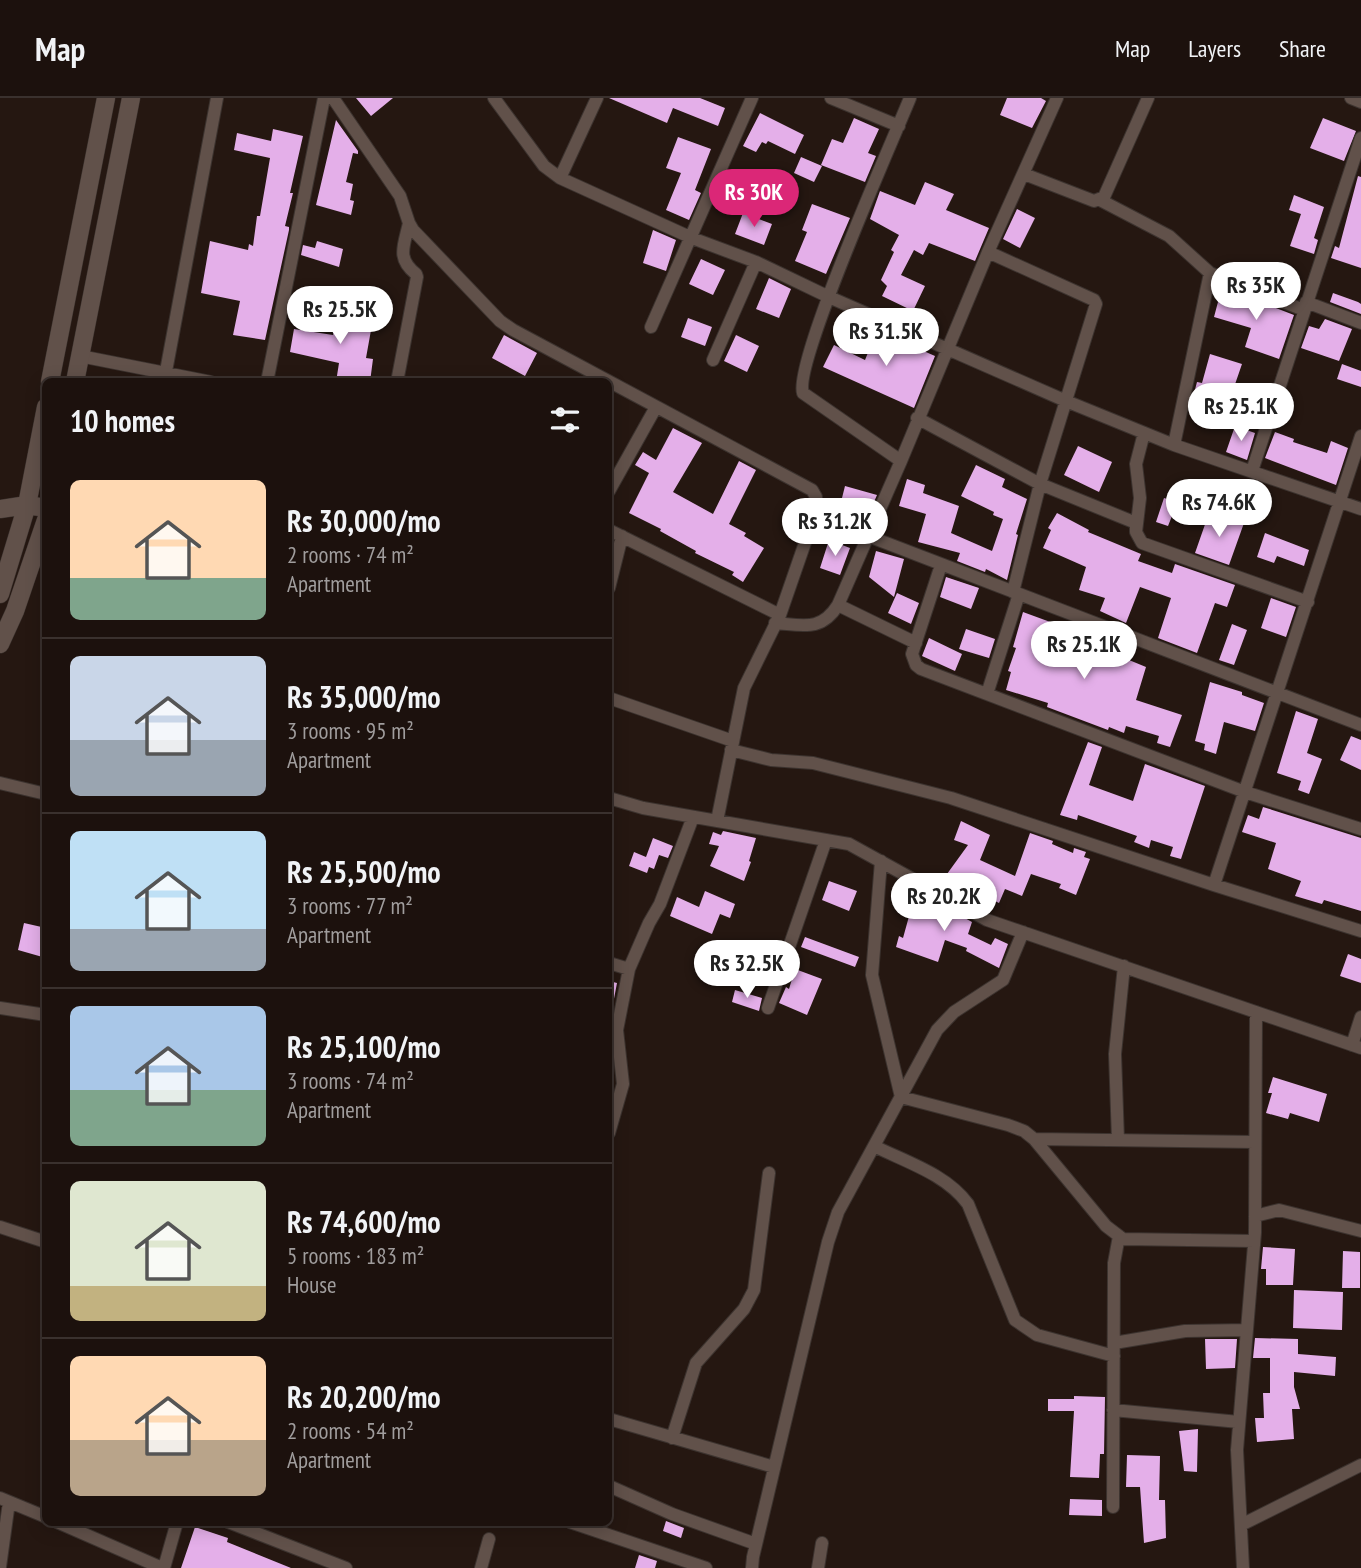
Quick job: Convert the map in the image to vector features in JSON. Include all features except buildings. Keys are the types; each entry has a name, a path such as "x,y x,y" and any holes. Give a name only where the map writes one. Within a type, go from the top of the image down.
{"main road":[{"path":"106,98 51,375 77,371 131,98"},
{"path":"0,594 27,505 42,428"},
{"path":"0,509 27,505 42,507"},
{"path":"0,644 15,611 42,532"}],"street":[{"path":"77,371 165,377 217,98"},
{"path":"268,378 324,98"},
{"path":"333,98 400,196 409,223 500,321 602,378"},
{"path":"494,98 544,166 560,178 692,238 756,262 828,297 1066,401 1174,444 1361,509"},
{"path":"560,178 597,98"},
{"path":"651,327 752,98"},
{"path":"831,98 899,126"},
{"path":"901,461 803,393 801,387 828,297 910,98"},
{"path":"612,531 778,619 815,625 830,617 838,605 901,461 988,251 1057,98"},
{"path":"1024,174 1094,201 1100,200 1104,197 1148,98"},
{"path":"1351,98 1361,102"},
{"path":"1252,471 1361,138"},
{"path":"1100,200 1169,236 1210,273 1361,323"},
{"path":"398,378 417,277 406,266 402,257 409,223"},
{"path":"987,694 1016,593 1040,484 1096,308 1094,300 988,251"},
{"path":"713,360 756,262"},
{"path":"1174,444 1210,273"},
{"path":"612,383 812,490 816,497 816,511 778,619 744,688 717,821"},
{"path":"612,486 656,407"},
{"path":"918,418 1040,484 1136,523 1136,532 1142,543 1308,602"},
{"path":"1136,532 1140,498 1136,464 1144,433"},
{"path":"1214,886 1361,436"},
{"path":"612,576 622,536"},
{"path":"868,536 1361,725"},
{"path":"942,565 912,654 913,660 921,669 1245,792 1361,829"},
{"path":"838,605 916,643"},
{"path":"612,699 771,760 813,762 951,798 1214,886 1361,931"},
{"path":"0,783 42,793"},
{"path":"612,799 643,808 849,844 987,920 1356,1046 1361,1017"},
{"path":"612,1122 623,1084 617,1030 629,969 660,904 693,817"},
{"path":"768,1008 826,840"},
{"path":"881,861 872,975 901,1097"},
{"path":"752,1568 832,1225 945,1021 1003,980 1023,932"},
{"path":"612,964 629,969"},
{"path":"1118,1140 1115,1054 1124,966"},
{"path":"0,1007 42,1014"},
{"path":"1243,1568 1237,1450 1254,1241 1256,1012"},
{"path":"901,1097 1017,1128 1034,1139 1106,1226 1119,1236 1133,1240 1254,1241"},
{"path":"1034,1139 1255,1142"},
{"path":"874,1146 947,1182 958,1191 968,1204 1015,1320 1037,1335 1114,1350 1185,1331 1247,1330"},
{"path":"672,1438 696,1363 744,1309 754,1290 769,1174"},
{"path":"1255,1216 1279,1210 1287,1211 1361,1231"},
{"path":"0,1227 42,1241"},
{"path":"1113,1507 1114,1263 1119,1236"},
{"path":"1114,1410 1240,1422"},
{"path":"612,1420 774,1467"},
{"path":"1241,1525 1361,1465"},
{"path":"612,1487 672,1514 756,1544"},
{"path":"0,1567 4,1500 42,1515"},
{"path":"66,1526 163,1568 176,1526"},
{"path":"238,1526 346,1568"},
{"path":"581,1526 706,1568"},
{"path":"481,1568 489,1539"},
{"path":"818,1568 822,1543"}]}
